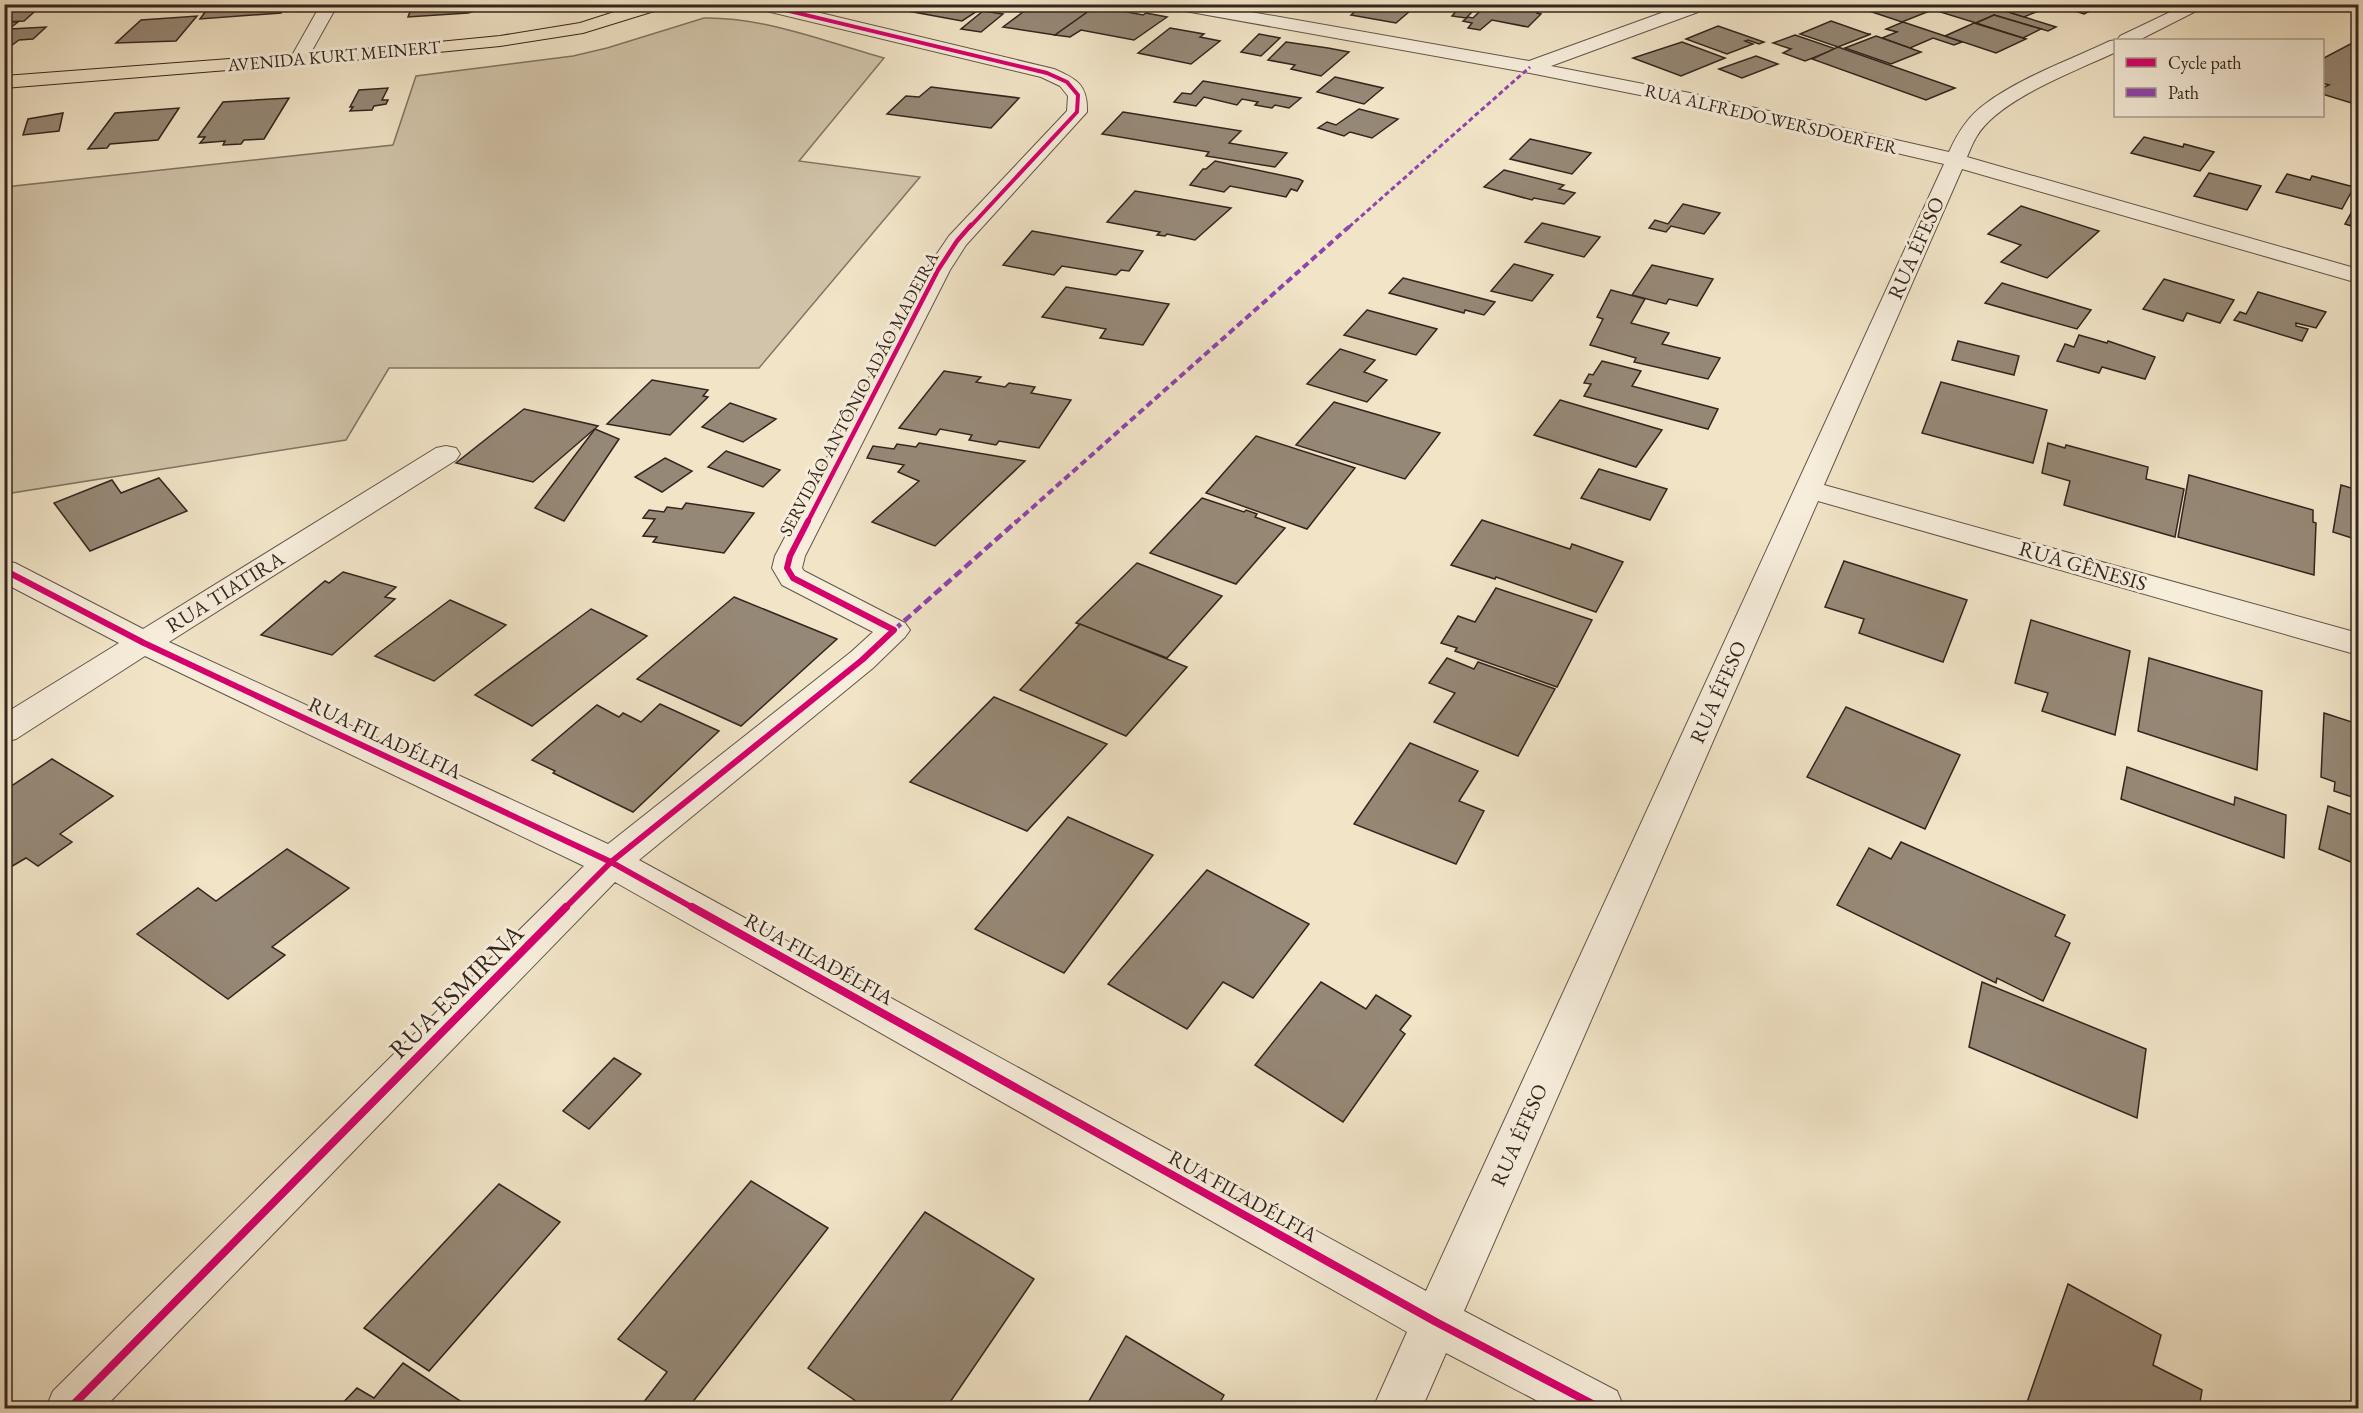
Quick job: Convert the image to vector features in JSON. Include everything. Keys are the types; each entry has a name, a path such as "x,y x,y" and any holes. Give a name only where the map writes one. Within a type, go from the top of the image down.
{"main road":[{"name":"AVENIDA KURT MEINERT","path":"4,82 473,45 582,28 658,4"}],"street":[{"path":"298,59 330,4"},
{"name":"SERVIDÃO ANTÔNIO ADÃO MADEIRA","path":"760,4 1047,73 1067,82 1078,95 1077,112 957,240 938,270 790,556 787,568 793,578 894,630"},
{"name":"RUA ALFREDO WERSDOERFER","path":"1174,4 1530,67 1690,99 1955,160 2358,276"},
{"path":"1530,67 1702,4"},
{"path":"2128,39 2202,4"},
{"name":"RUA ÉFESO","path":"1397,1408 1968,133 1990,109 2023,89 2114,45"},
{"name":"RUA TIATIRA","path":"4,730 446,454"},
{"name":"RUA GÊNESIS","path":"1808,489 2358,644"},
{"name":"RUA FILADÉLFIA","path":"4,570 144,643 611,862 1436,1322 1600,1408"},
{"name":"RUA ESMIRNA","path":"70,1408 611,862 862,660 894,630"}],"shaded area":[{"path":"704,18 772,26 884,58 799,161 920,177 759,368 389,368 346,440 5,494 5,187 393,145 416,76 573,56"}],"building":[{"path":"4,4 43,4 24,21 4,22"},
{"path":"211,4 287,4 281,13 200,19"},
{"path":"413,4 478,4 475,11 468,13 408,17"},
{"path":"919,4 988,4 962,21 908,11"},
{"path":"1016,4 1054,4 1089,11 1055,35 1003,27 1023,12 1008,10"},
{"path":"1363,4 1417,5 1396,23 1351,15"},
{"path":"1442,4 1480,4 1466,18 1452,16 1459,8"},
{"path":"1487,4 1517,4 1541,9 1537,13 1541,14 1528,27 1492,20 1480,30 1468,28 1472,23 1463,21 1468,17 1473,18"},
{"path":"1848,4 1915,4 1932,10 1902,22"},
{"path":"1953,4 1983,4 2056,27 2048,31 1994,15 1976,23 1937,11"},
{"path":"1983,4 2049,4 2052,5 2024,17"},
{"path":"2053,4 2090,4 2087,6 2096,8 2084,14"},
{"path":"1096,6 1167,17 1134,40 1081,30 1070,37 1055,35"},
{"path":"983,11 1003,14 981,32 961,29"},
{"path":"1994,15 2041,29 2023,38 1976,23"},
{"path":"197,16 176,41 116,43 141,20"},
{"path":"1831,21 1871,34 1838,47 1800,34"},
{"path":"4,22 18,22 9,29 46,27 33,39 19,40 4,51"},
{"path":"1903,22 1962,42 1954,45 1933,38 1910,48 1882,38 1897,32 1886,29"},
{"path":"1974,23 2026,39 1996,53 1945,36"},
{"path":"1718,26 1764,42 1759,44 1748,40 1745,41 1753,44 1727,54 1686,39"},
{"path":"1170,28 1204,34 1200,37 1220,41 1191,64 1138,53"},
{"path":"1259,34 1280,38 1261,56 1241,52"},
{"path":"1795,35 1836,49 1805,61 1783,53 1791,49 1773,43"},
{"path":"1876,36 1921,52 1891,64 1845,48"},
{"path":"2358,40 2358,105 2324,95 2324,87 2329,85 2324,84 2324,58"},
{"path":"1286,42 1349,52 1321,76 1291,69 1295,65 1268,60"},
{"path":"1682,42 1725,58 1681,76 1633,58"},
{"path":"1838,47 1955,88 1926,100 1812,59"},
{"path":"1756,56 1778,64 1742,78 1719,69"},
{"path":"1335,77 1383,88 1364,104 1317,92"},
{"path":"1203,81 1301,98 1289,108 1255,105 1258,102 1242,99 1237,105 1204,97 1196,106 1174,102 1182,93 1191,94"},
{"path":"931,87 1019,98 991,128 887,114 906,96 919,97"},
{"path":"388,88 382,100 388,100 386,104 374,106 372,110 350,111 359,90"},
{"path":"289,98 264,139 244,140 241,144 223,145 225,141 200,143 205,137 198,137 223,102"},
{"path":"179,108 158,140 110,144 107,148 88,149 115,113"},
{"path":"1359,109 1398,119 1372,138 1350,132 1344,136 1318,128 1327,122 1336,125"},
{"path":"1123,112 1241,131 1229,143 1287,153 1275,167 1206,156 1209,152 1102,134"},
{"path":"63,113 59,131 23,135 28,119"},
{"path":"2144,137 2214,152 2200,171 2131,153"},
{"path":"1530,139 1591,153 1572,174 1510,159"},
{"path":"1215,161 1303,181 1297,191 1291,189 1286,197 1230,186 1224,192 1190,185 1203,169"},
{"path":"1504,170 1564,185 1559,189 1575,193 1564,204 1534,198 1532,200 1484,187"},
{"path":"2209,173 2261,186 2247,210 2194,196"},
{"path":"2287,174 2310,180 2312,176 2354,187 2342,209 2276,192"},
{"path":"1135,191 1231,208 1195,240 1167,234 1157,235 1160,232 1107,222"},
{"path":"1683,204 1720,213 1704,234 1671,226 1666,232 1649,228 1655,220 1668,224"},
{"path":"2356,204 2358,205 2358,228 2345,224"},
{"path":"2021,206 2099,231 2047,278 2001,262 2021,245 1988,234"},
{"path":"1542,223 1600,237 1584,257 1525,242"},
{"path":"1032,231 1143,251 1129,271 1121,270 1116,275 1062,266 1054,275 1003,265"},
{"path":"1514,264 1553,275 1532,301 1491,291"},
{"path":"1652,265 1713,279 1697,306 1669,299 1666,304 1632,295"},
{"path":"1403,278 1495,302 1484,315 1465,310 1464,313 1389,293"},
{"path":"2164,279 2234,300 2220,323 2187,313 2183,321 2143,309"},
{"path":"2002,283 2091,310 2077,329 1985,303"},
{"path":"1066,287 1169,304 1143,345 1100,338 1106,329 1042,317"},
{"path":"1611,290 1645,299 1631,323 1669,333 1662,344 1720,358 1708,379 1634,362 1636,358 1590,345 1603,319 1597,317"},
{"path":"2258,292 2326,312 2316,328 2296,323 2296,326 2308,329 2302,341 2234,320 2240,312 2246,314"},
{"path":"1367,310 1437,329 1416,355 1344,335"},
{"path":"2079,335 2107,343 2108,341 2155,357 2145,379 2102,367 2099,373 2057,361 2065,344 2074,347"},
{"path":"1958,341 2019,356 2014,375 1952,360"},
{"path":"1340,349 1375,360 1364,372 1387,380 1367,402 1307,384"},
{"path":"1602,361 1641,371 1632,386 1718,409 1708,429 1584,396 1591,384 1584,383 1589,374 1593,375"},
{"path":"944,371 981,377 976,382 1005,387 1009,383 1035,387 1031,393 1071,400 1039,448 999,441 996,445 969,440 972,435 940,429 936,435 899,428"},
{"path":"652,380 708,390 703,396 708,397 670,435 607,424"},
{"path":"1941,382 2047,410 2033,463 1922,433"},
{"path":"1560,400 1662,430 1636,467 1534,435"},
{"path":"1334,402 1440,433 1405,479 1296,445"},
{"path":"730,403 776,419 743,442 702,427"},
{"path":"524,409 598,426 533,482 456,463"},
{"path":"595,429 619,439 564,521 535,508"},
{"path":"1256,436 1355,468 1307,529 1206,493"},
{"path":"919,443 1025,461 935,546 872,522 919,481 898,472 904,465 867,458 873,446 894,449 897,444 916,447"},
{"path":"2048,443 2065,448 2066,445 2148,467 2146,479 2184,489 2175,537 2064,505 2070,481 2042,473"},
{"path":"726,451 780,470 763,487 708,467"},
{"path":"665,458 692,471 662,492 635,477"},
{"path":"1599,469 1667,489 1650,520 1581,498"},
{"path":"2189,475 2313,510 2313,522 2316,523 2314,575 2178,537"},
{"path":"159,478 187,511 90,551 54,503 112,480 121,493"},
{"path":"2341,485 2358,490 2358,540 2333,532"},
{"path":"1202,498 1244,512 1246,510 1257,514 1255,517 1285,528 1236,584 1150,553"},
{"path":"686,503 754,513 724,553 653,542 657,537 643,536 655,519 643,518 649,510 664,512 667,507 682,509"},
{"path":"1482,520 1570,549 1572,544 1623,562 1596,612 1496,577 1495,579 1451,565"},
{"path":"1844,561 1967,600 1943,662 1859,633 1864,619 1825,607"},
{"path":"1137,563 1222,596 1167,658 1076,623"},
{"path":"343,572 396,587 385,597 395,599 332,655 261,635 325,581 329,583"},
{"path":"1496,588 1592,620 1557,687 1455,651 1457,648 1441,643 1458,616 1475,622"},
{"path":"734,597 837,639 741,726 637,679"},
{"path":"450,600 506,625 434,681 375,656"},
{"path":"591,609 647,636 532,726 475,695"},
{"path":"2031,620 2130,651 2115,735 2042,711 2048,693 2015,683"},
{"path":"1080,624 1187,667 1126,736 1020,690"},
{"path":"1447,658 1474,669 1478,662 1555,689 1518,756 1434,722 1455,693 1429,683"},
{"path":"2149,658 2262,691 2257,770 2138,731"},
{"path":"994,697 1107,744 1027,831 910,782"},
{"path":"660,704 719,731 633,812 553,773 555,771 532,760 597,705 619,717 623,713 641,722"},
{"path":"1846,707 1960,755 1925,829 1807,777"},
{"path":"2324,713 2358,724 2358,799 2334,791 2335,782 2321,777"},
{"path":"1410,743 1478,771 1459,801 1484,811 1456,864 1354,824"},
{"path":"52,759 113,796 60,834 72,842 38,866 26,858 4,871 4,791"},
{"path":"2127,767 2234,805 2235,797 2286,815 2284,858 2121,799"},
{"path":"2328,806 2358,817 2358,865 2319,849"},
{"path":"1068,817 1153,855 1064,973 975,929"},
{"path":"1901,842 2065,915 2055,936 2070,943 2043,1001 1997,978 1996,983 1837,905 1869,848 1891,859"},
{"path":"287,849 349,888 272,947 285,955 228,999 137,934 198,888 216,901"},
{"path":"1207,870 1309,924 1253,998 1223,982 1187,1029 1108,984"},
{"path":"1321,982 1366,1009 1376,995 1411,1016 1400,1030 1405,1034 1343,1122 1255,1065"},
{"path":"1982,982 2146,1049 2137,1118 1969,1047"},
{"path":"614,1058 641,1074 589,1129 563,1111"},
{"path":"751,1181 828,1228 688,1408 651,1408 643,1403 667,1372 618,1339"},
{"path":"499,1184 560,1222 429,1371 364,1328"},
{"path":"925,1212 1034,1279 946,1408 866,1408 808,1368"},
{"path":"2068,1284 2161,1335 2153,1365 2202,1390 2199,1408 2025,1408"},
{"path":"1126,1336 1224,1395 1217,1408 1085,1408"},
{"path":"403,1363 462,1402 456,1408 338,1408 357,1388 374,1398"}],"marked path":[{"path":"894,630 1530,67"}],"cycle path":[{"path":"70,1408 611,862 862,660 894,630 793,578 787,568 790,556 938,270 957,241 1077,112 1078,95 1067,82 1047,73 760,4"},
{"path":"4,570 144,643 611,862 1436,1322 1600,1408"}]}
